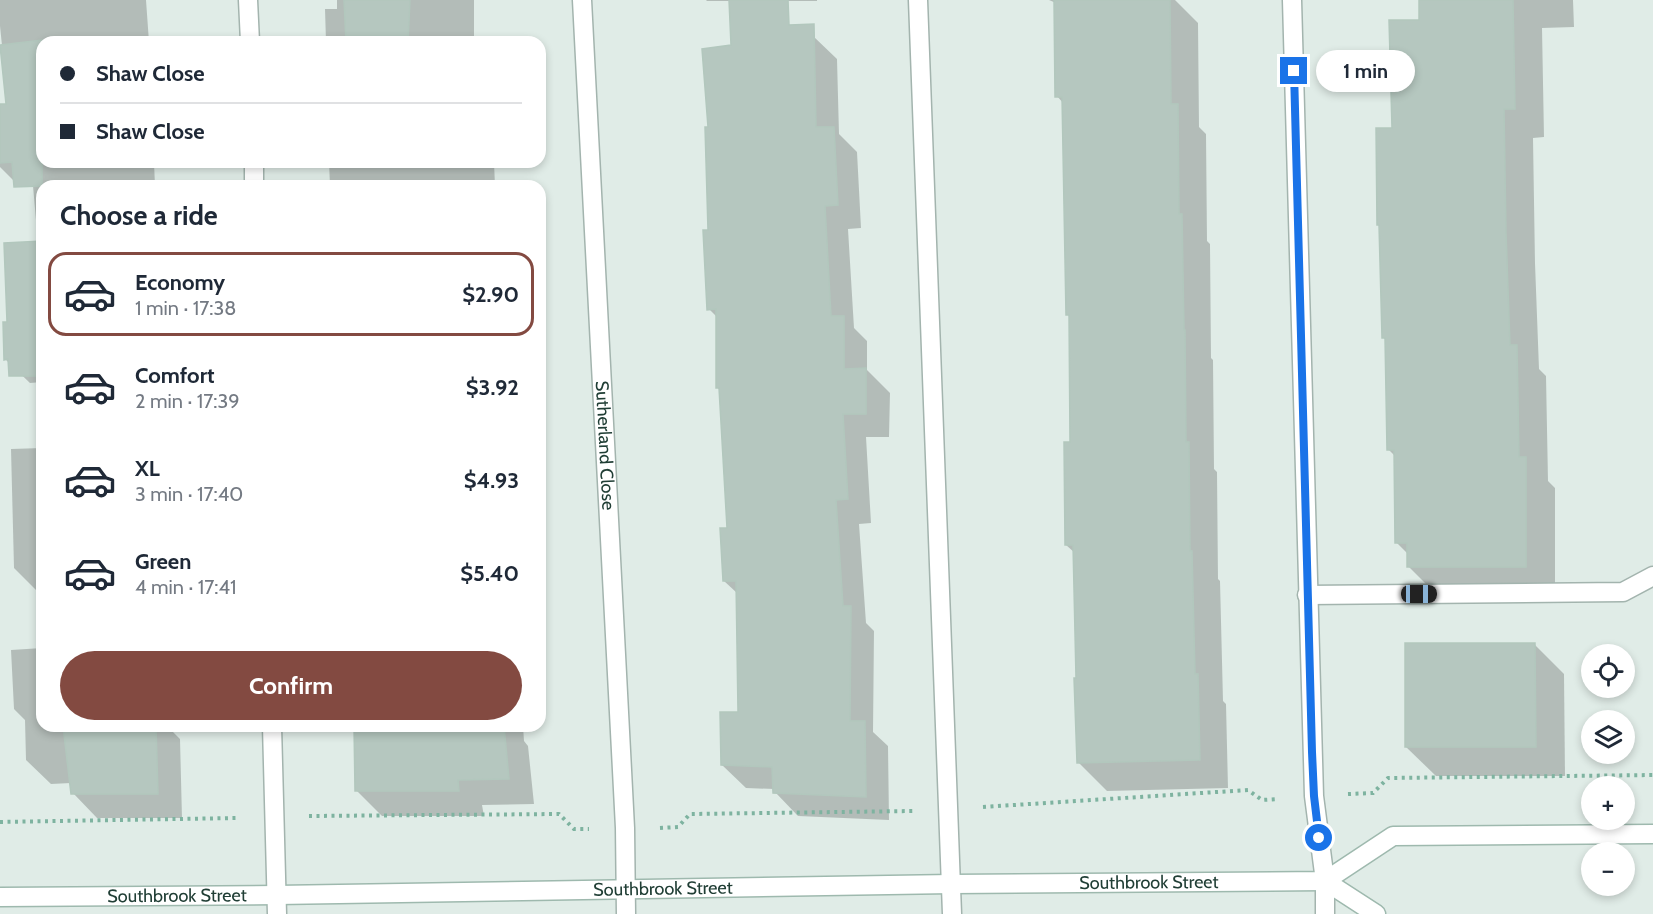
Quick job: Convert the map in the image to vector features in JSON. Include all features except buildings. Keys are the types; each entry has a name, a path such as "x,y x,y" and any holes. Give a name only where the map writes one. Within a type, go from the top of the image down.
{"street":[{"path":"248,0 250,36"},
{"name":"Sutherland Close","path":"582,0 625,828 626,914"},
{"path":"918,0 952,914"},
{"path":"1292,0 1314,796 1325,881 1324,914"},
{"path":"1307,595 1623,592 1653,576"},
{"path":"272,732 277,914"},
{"path":"1325,881 1393,836 1653,834"},
{"path":"1325,881 1376,914"},
{"name":"Southbrook Street","path":"0,897 1325,881"}],"path":[{"path":"1373,793 1388,778 1653,775"}],"route":[{"path":"1294,71 1312,752 1319,838"}]}
